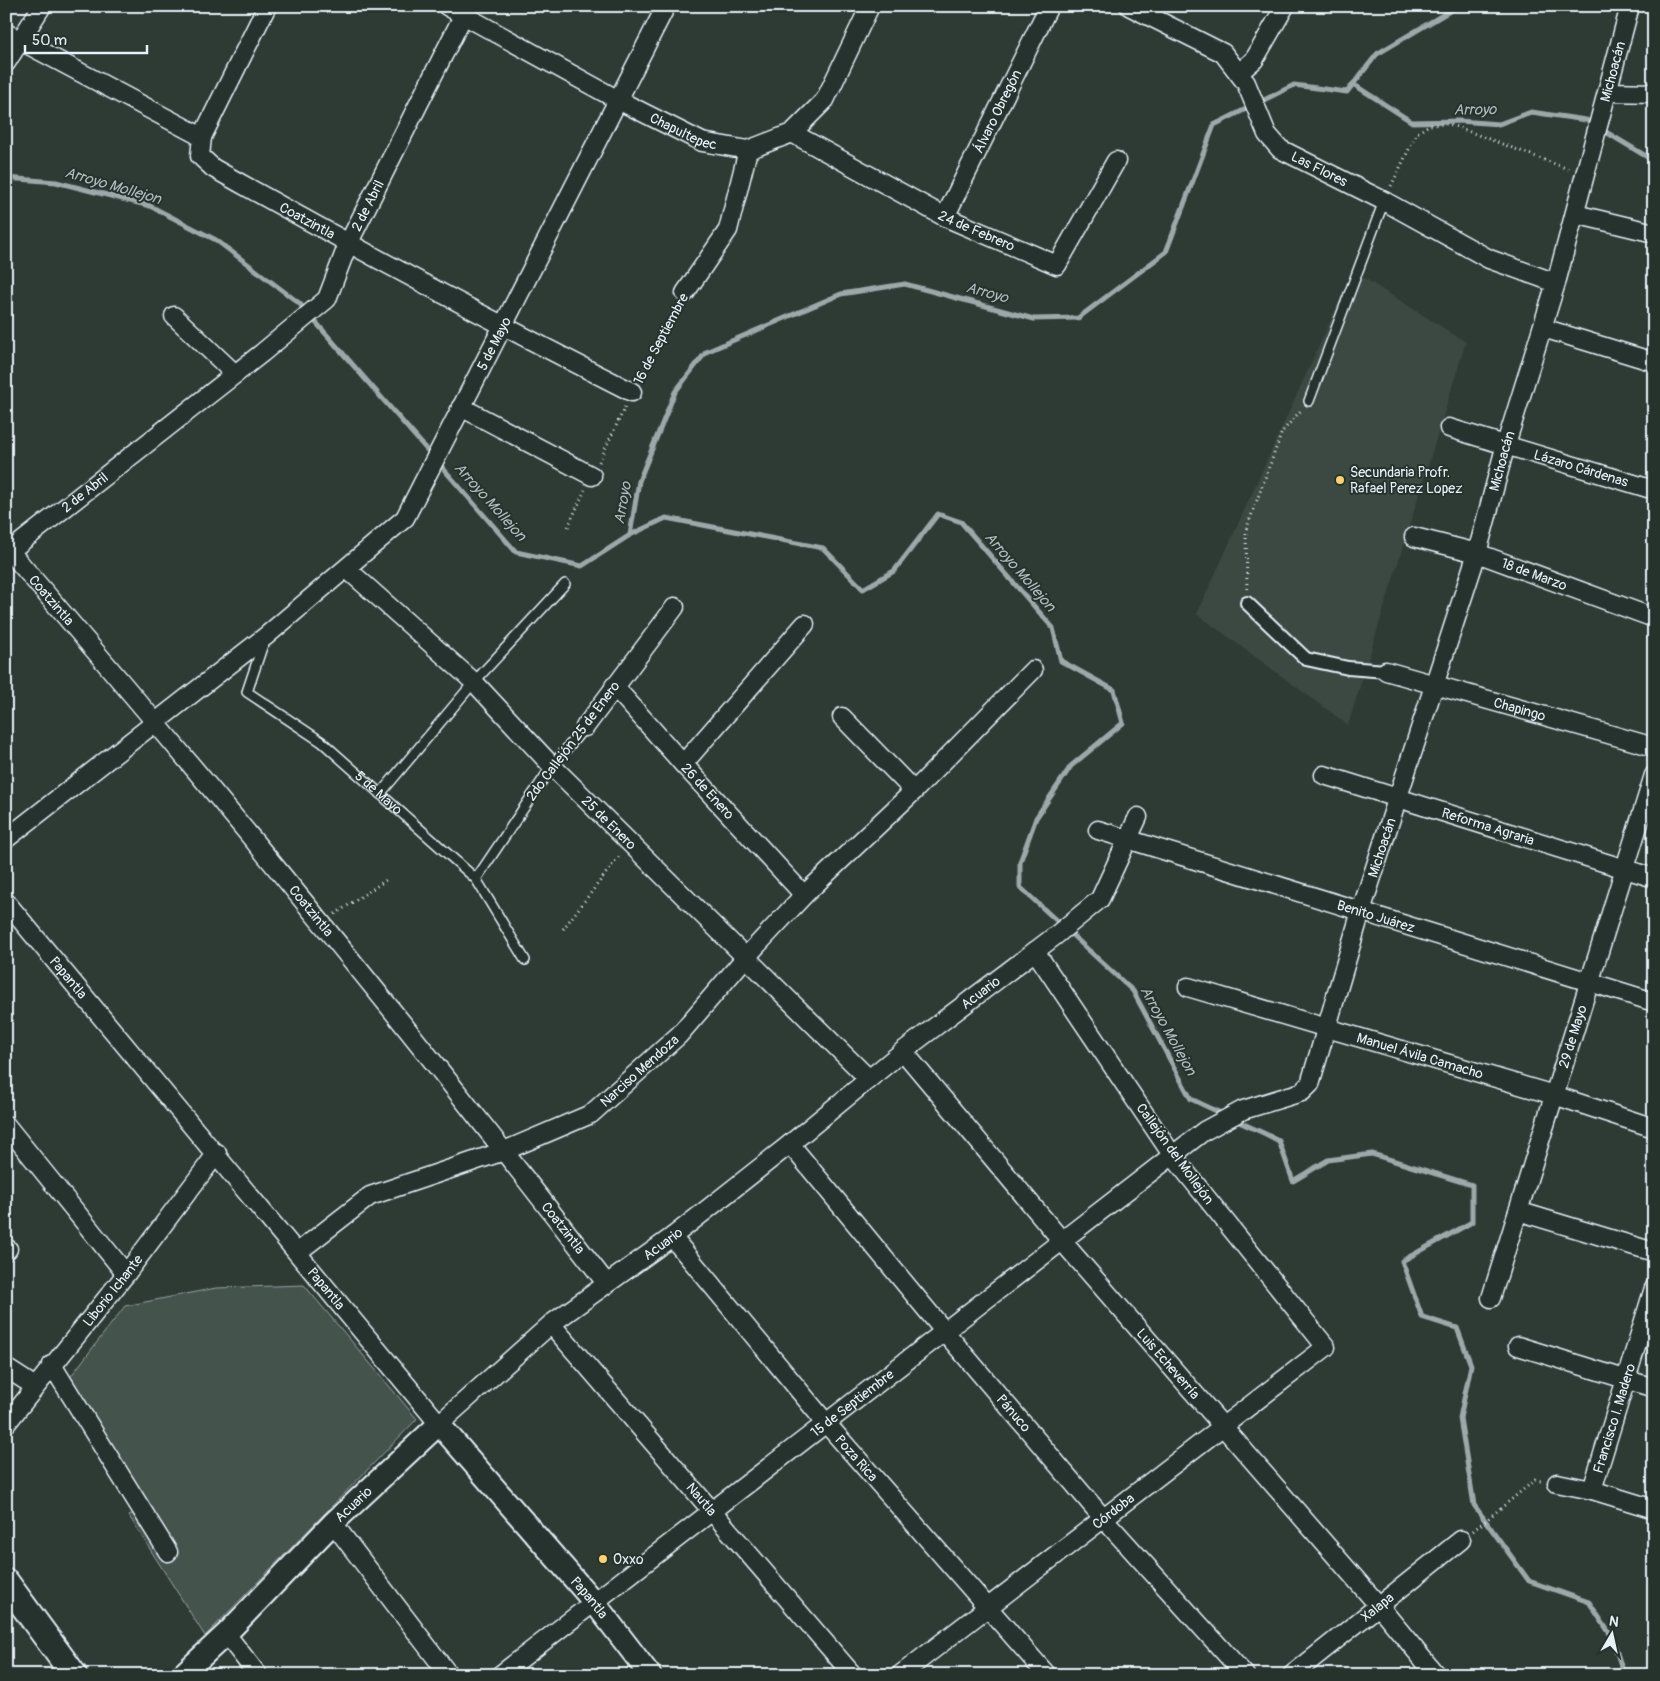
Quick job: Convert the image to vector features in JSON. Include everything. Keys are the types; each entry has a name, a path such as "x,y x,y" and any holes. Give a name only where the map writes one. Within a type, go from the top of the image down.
{"main road":[{"path":"6,1582 74,1675"}],"street":[{"path":"6,63 13,37 42,6"},
{"path":"13,37 202,136 267,6"},
{"name":"Chapultepec","path":"447,6 466,10 620,101 702,142 748,150 792,134 825,100 870,6"},
{"name":"5 de Mayo","path":"6,839 158,723 348,569 406,518 502,326 620,101 666,6"},
{"name":"Álvaro Obregón","path":"945,217 1049,6"},
{"name":"Las Flores","path":"1129,6 1224,53 1243,78 1267,134 1280,149 1384,200 1489,259 1556,284"},
{"path":"1243,78 1285,6"},
{"name":"Michoacán","path":"1302,1092 1310,1084 1328,1029 1361,912 1477,553 1506,444 1556,284 1630,6"},
{"name":"2 de Abril","path":"8,551 262,353 326,299 348,244 466,10"},
{"path":"1608,92 1654,93"},
{"name":"24 de Febrero","path":"792,134 945,217 1057,266 1116,161"},
{"name":"Coatzintla","path":"202,136 200,156 214,168 348,244 502,326 632,392"},
{"name":"16 de Septiembre","path":"685,293 728,230 748,150"},
{"path":"1575,214 1654,233"},
{"path":"174,316 235,374"},
{"path":"1542,328 1654,362"},
{"path":"458,415 592,476"},
{"name":"Lázaro Cárdenas","path":"1449,428 1654,490"},
{"name":"18 de Marzo","path":"1414,537 1477,553 1654,618"},
{"name":"Coatzintla","path":"8,551 158,723 322,922 504,1150 606,1283"},
{"name":"25 de Enero","path":"348,569 474,682 552,766 869,1079"},
{"path":"1247,603 1306,659 1348,668 1386,671"},
{"name":"2do Callejón 25 de Enero","path":"585,727 675,607"},
{"path":"683,764 805,624"},
{"name":"Narciso Mendoza","path":"298,1252 370,1196 504,1150 591,1114 680,1034 745,958 804,895 914,791 1033,670"},
{"name":"Chapingo","path":"1386,671 1654,747"},
{"name":"26 de Enero","path":"614,686 804,895"},
{"path":"842,717 914,791"},
{"name":"Reforma Agraria","path":"1324,775 1654,878"},
{"name":"29 de Mayo","path":"1490,1298 1654,775"},
{"name":"Acuario","path":"182,1675 226,1634 332,1523 551,1324 672,1237 903,1052 1055,936 1100,899 1138,818"},
{"name":"Benito Juárez","path":"1098,830 1654,1002"},
{"name":"Papantla","path":"6,902 217,1153 439,1424 594,1602 650,1675"},
{"name":"Callejón del Mollejón","path":"1035,951 1173,1156 1326,1347"},
{"name":"Manuel Ávila Camacho","path":"1188,987 1554,1095 1654,1128"},
{"name":"Luis Echeverría","path":"903,1052 1062,1241 1224,1426 1436,1675"},
{"name":"15 de Septiembre","path":"500,1675 1204,1132 1243,1110 1302,1092"},
{"path":"6,1125 126,1274"},
{"name":"Pánuco","path":"790,1144 945,1332 1103,1518 1245,1675"},
{"name":"Liborio Ichante","path":"6,1424 34,1386 126,1274 217,1153"},
{"path":"1518,1211 1654,1252"},
{"name":"Poza Rica","path":"672,1237 826,1423 1046,1675"},
{"name":"Francisco I. Madero","path":"1592,1490 1654,1288"},
{"name":"Nautla","path":"551,1324 853,1675"},
{"path":"1518,1346 1654,1388"},
{"name":"Córdoba","path":"900,1675 1326,1347"},
{"path":"52,1365 168,1552"},
{"path":"6,1368 34,1386"},
{"path":"1557,1482 1592,1490 1654,1509"},
{"path":"332,1523 449,1675"},
{"name":"Xalapa","path":"1292,1675 1463,1539"},
{"path":"226,1634 258,1675"}],"lane":[{"path":"1309,401 1384,200"},
{"path":"380,794 474,682 565,584"},
{"name":"5 de Mayo","path":"266,636 247,692 322,742 476,879 525,960"},
{"name":"2do Callejón 25 de Enero","path":"476,879 552,766 585,727"}],"path":[{"path":"1384,200 1417,133 1429,125 1449,124 1586,175"},
{"name":"16 de Septiembre","path":"568,527 632,392 685,293"},
{"path":"1247,603 1246,530 1282,432 1309,401"},
{"path":"563,929 629,843"},
{"path":"322,922 389,878"},
{"path":"1463,1539 1535,1480 1557,1482"}],"shaded area":[{"name":"Secundaria Profr. Rafael Perez Lopez","path":"1353,271 1466,342 1348,725 1197,614"},
{"path":"304,1285 417,1419 205,1636 129,1516 143,1507 64,1385 125,1306 216,1288"}],"waterway":[{"name":"Arroyo","path":"630,535 639,481 675,392 706,352 841,294 905,284 1034,319 1078,318 1166,252 1214,125 1294,85 1347,92 1377,54 1458,6"},
{"name":"Arroyo","path":"1353,84 1412,122 1459,121 1499,124 1531,112 1586,120 1654,161"},
{"name":"Arroyo Mollejon","path":"6,178 56,182 150,206 216,240 299,303 516,552 582,566 630,535 666,518 823,548 863,589 894,571 938,514 961,522 1053,628 1061,661 1114,690 1123,723 1071,766 1036,818 1020,862 1020,887 1133,991 1191,1099 1225,1115"},
{"name":"Arroyo Mollejon","path":"1233,1119 1279,1141 1293,1181 1328,1160 1372,1154 1472,1185 1472,1222 1402,1261 1422,1317 1457,1328 1471,1365 1460,1418 1474,1505 1529,1581 1589,1602 1612,1637 1624,1675"}],"place":[{"name":"Secundaria Profr. Rafael Perez Lopez","path":"1340,480"},
{"name":"Oxxo","path":"603,1559"}]}
